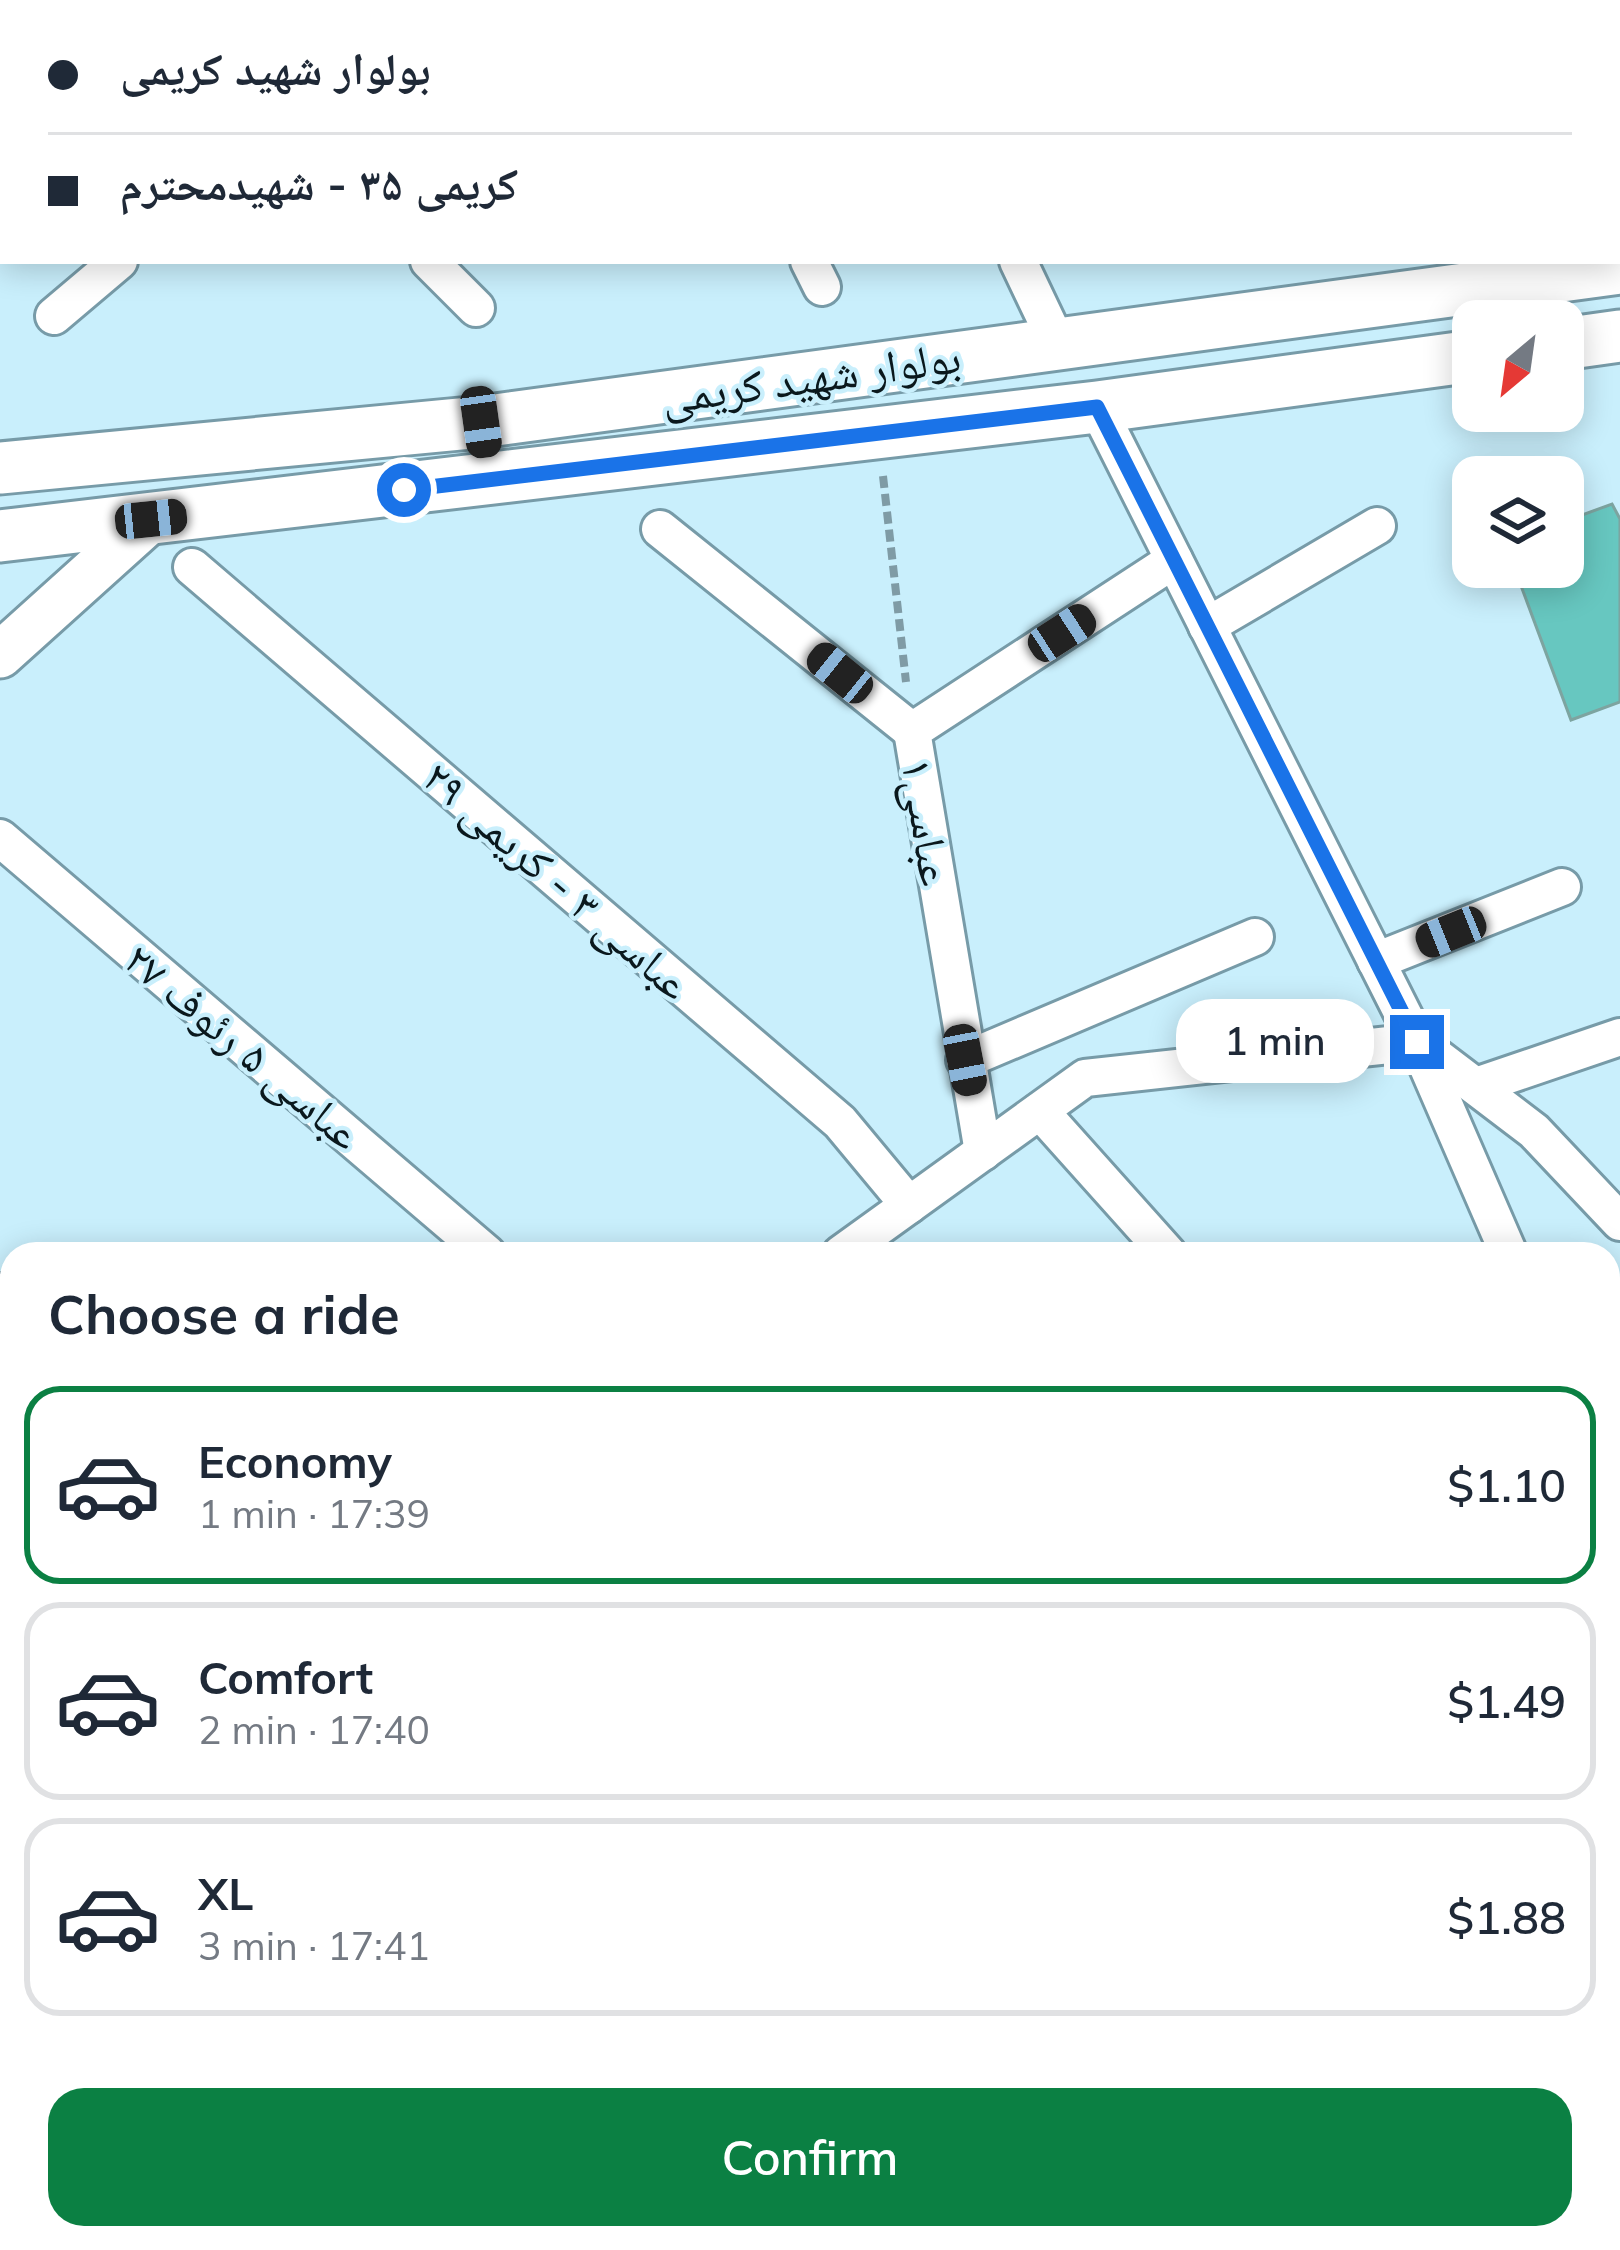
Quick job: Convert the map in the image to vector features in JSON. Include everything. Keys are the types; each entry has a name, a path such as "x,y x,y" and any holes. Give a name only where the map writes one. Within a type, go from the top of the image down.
{"main road":[{"name":"بولوار شهید کریمی","path":"0,468 481,422 1620,268"},
{"path":"1584,341 1620,336"},
{"name":"بولوار شهید کریمی","path":"0,536 878,434 1452,359"},
{"path":"481,422 489,481"}],"street":[{"path":"55,316 116,264"},
{"path":"432,264 476,308"},
{"path":"1019,264 1057,343"},
{"path":"1097,407 1417,1042 1504,1242"},
{"path":"0,655 151,519"},
{"path":"1208,626 1377,526"},
{"path":"660,529 912,731"},
{"name":"عباسی۱","path":"983,1152 912,731 1174,560"},
{"name":"عباسی ۳ - کریمی ۲۹","path":"192,567 840,1122 909,1205"},
{"name":"عباسی ۵ رئوف ۲۷","path":"0,838 473,1242"},
{"path":"1376,961 1562,887"},
{"path":"965,1060 1255,937"},
{"path":"1476,1087 1620,1036"},
{"path":"858,1242 1085,1078 1417,1042 1534,1131 1620,1222"},
{"path":"1040,1111 1157,1242"}],"path":[{"path":"878,434 912,731"}],"building":[{"path":"1612,504 1620,519 1620,702 1571,720 1522,588 1584,588 1584,514"}],"route":[{"path":"404,490 1097,407 1417,1042"}]}
